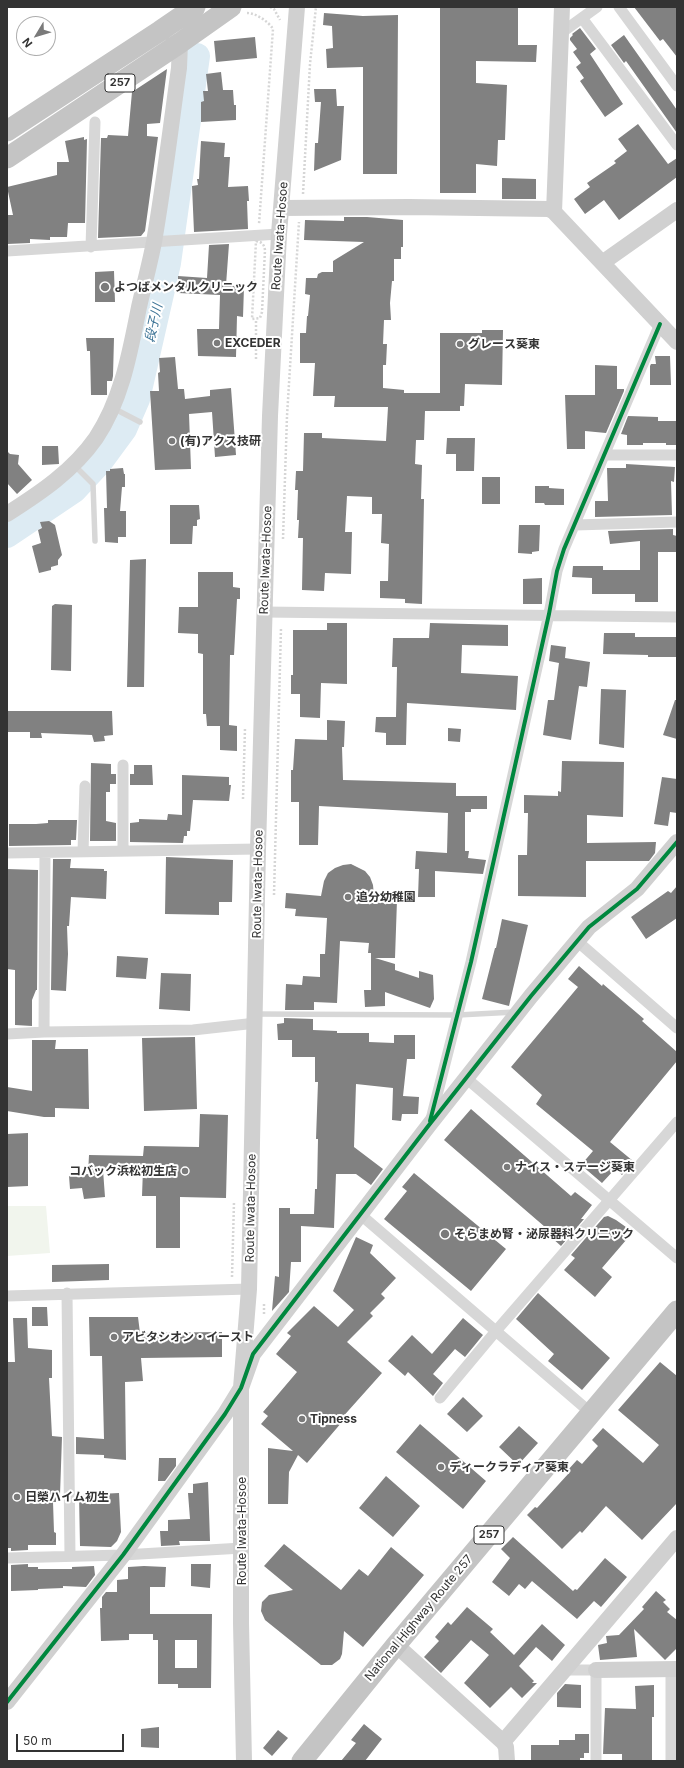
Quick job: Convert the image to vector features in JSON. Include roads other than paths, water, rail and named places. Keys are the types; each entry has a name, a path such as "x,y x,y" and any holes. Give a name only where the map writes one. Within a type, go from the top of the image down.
{"highway":[{"name":"257","path":"7,131 195,7"},
{"name":"257","path":"7,158 180,43 237,12"},
{"name":"National Highway Route 257","path":"302,1761 396,1645 677,1311"}],"street":[{"name":"Route Iwata-Hosoe","path":"244,1761 241,1623 241,1388 249,1289 264,612 270,416 279,234 297,7"},
{"path":"554,212 562,7"},
{"path":"561,33 597,7"},
{"path":"619,7 677,86"},
{"path":"582,18 677,145"},
{"path":"7,514 77,468 97,436 118,410 129,356 160,242 179,68 180,43"},
{"path":"91,247 95,122"},
{"path":"282,208 410,207 549,209 554,212 677,342"},
{"path":"602,263 677,210"},
{"path":"7,252 279,234"},
{"path":"430,1125 473,954 550,614 557,570 660,324"},
{"path":"604,455 677,455"},
{"path":"575,525 677,522"},
{"path":"264,612 550,614 677,617"},
{"path":"123,765 123,851"},
{"path":"83,852 85,786"},
{"path":"7,853 258,849"},
{"path":"7,1702 123,1555 225,1414 241,1388 253,1354 466,1078 589,927 637,890 675,850"},
{"path":"44,1032 45,852"},
{"path":"577,941 677,1028"},
{"path":"7,1034 44,1032 193,1030 256,1018"},
{"path":"466,1078 610,1199 677,1258"},
{"path":"440,1398 677,1122"},
{"path":"361,1216 592,1412"},
{"path":"7,1296 67,1293 249,1289"},
{"path":"67,1293 70,1556"},
{"path":"503,1742 677,1538"},
{"path":"7,1558 123,1555 242,1548"},
{"path":"396,1645 503,1742 506,1747 508,1761"},
{"path":"565,1670 674,1669 671,1761"},
{"path":"596,1670 596,1761"}],"lane":[{"path":"118,410 138,421"},
{"path":"77,468 93,484 95,541"},
{"path":"256,1018 458,1015 519,1012"}],"waterway":[{"name":"段子川","path":"7,535 74,490 99,463 124,429 137,399 168,263 197,56"}],"place":[{"name":"よつばメンタルクリニック","path":"105,287"},
{"name":"EXCEDER","path":"217,343"},
{"name":"グレース葵東","path":"460,344"},
{"name":"(有)アクス技研","path":"172,441"},
{"name":"追分幼稚園","path":"348,897"},
{"name":"ナイス・ステージ葵東","path":"507,1167"},
{"name":"コバック浜松初生店","path":"185,1171"},
{"name":"そらまめ腎・泌尿器科クリニック","path":"445,1234"},
{"name":"アビタシオン・イースト","path":"114,1337"},
{"name":"Tipness","path":"302,1419"},
{"name":"ディークラディア葵東","path":"441,1467"},
{"name":"日榮ハイム初生","path":"17,1497"}]}
